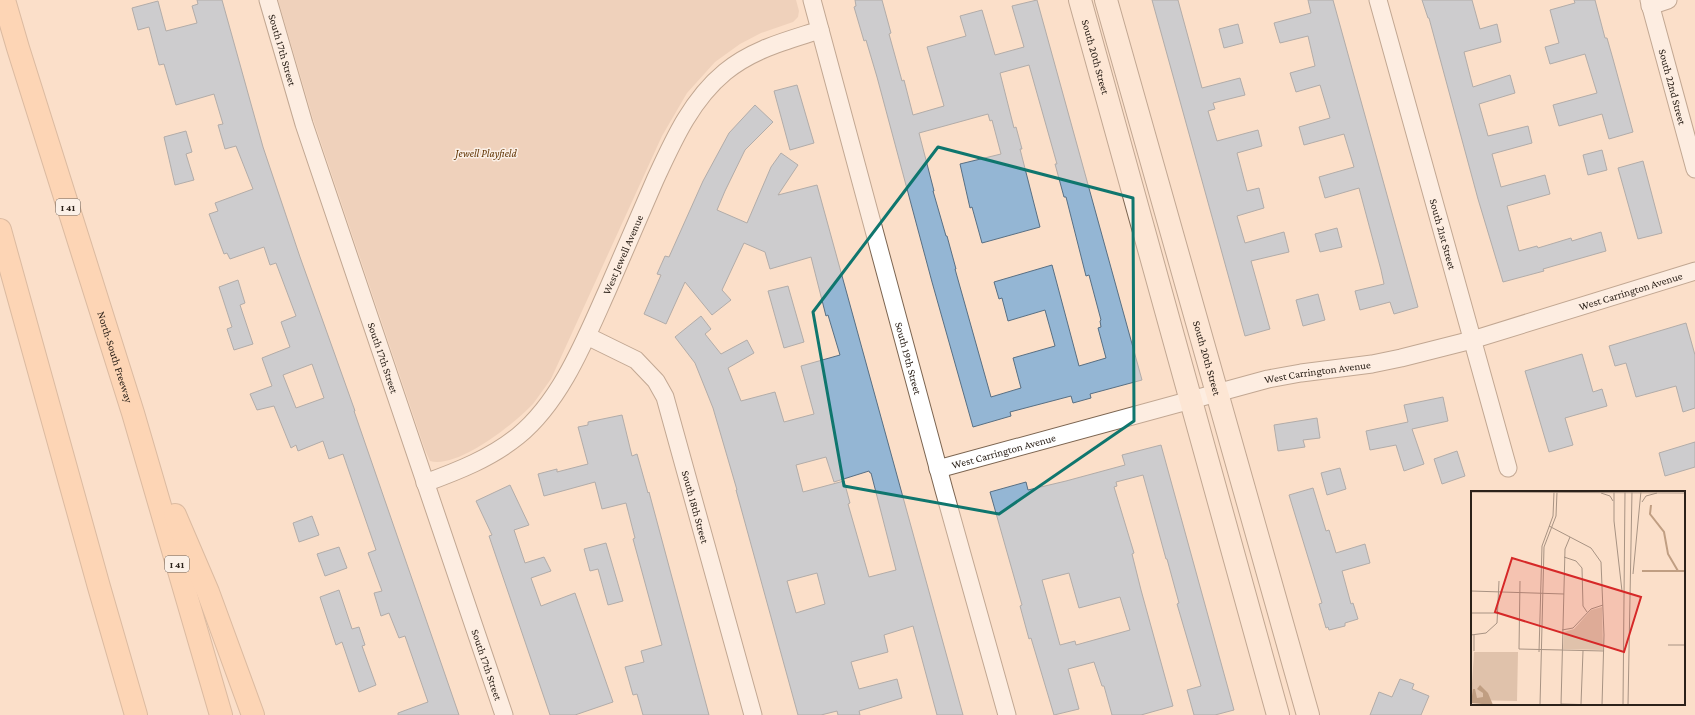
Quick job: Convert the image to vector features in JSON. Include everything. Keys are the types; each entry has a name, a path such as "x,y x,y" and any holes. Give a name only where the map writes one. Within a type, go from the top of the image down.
{"highway":[{"name":"North-South Freeway","path":"4,0 133,413 221,715"},
{"path":"0,230 136,715"},
{"path":"133,413 208,592 253,715"},
{"path":"99,587 123,715"}],"street":[{"name":"South 17th Street","path":"268,0 304,124 504,715"},
{"name":"South 19th Street","path":"812,0 938,469 1007,715"},
{"name":"South 20th Street","path":"1080,0 1278,715"},
{"name":"South 20th Street","path":"1106,0 1216,394 1308,715"},
{"name":"South 21st Street","path":"1378,0 1508,468"},
{"path":"1649,3 1668,0"},
{"name":"South 22nd Street","path":"1649,3 1695,169"},
{"name":"West Jewell Avenue","path":"425,482 472,465 496,452 519,436 542,413 556,394 587,336 664,160 684,120 705,91 725,72 749,55 771,45 820,30"},
{"name":"West Carrington Avenue","path":"938,469 1268,379 1301,373 1380,363 1472,340 1695,271"},
{"name":"South 18th Street","path":"587,336 636,360 656,381 665,398 754,715"}],"highlighted area":[{"path":"938,147 1133,198 1134,421 999,514 844,486 813,312"}],"green space":[{"name":"Jewell Playfield","path":"278,0 796,0 799,11 798,17 793,22 761,33 740,44 715,62 687,93 662,136 551,379 533,404 499,433 470,452 442,462 430,461 425,450 313,119"}],"building":[{"path":"197,0 222,0 263,147 459,715 398,715 398,713 428,702 405,636 399,638 389,613 381,616 374,593 382,591 368,553 376,550 343,454 329,459 323,441 298,451 296,445 291,448 274,406 257,410 250,394 272,386 262,358 290,347 281,322 296,316 276,263 270,265 264,247 230,259 227,253 224,254 209,214 218,211 215,203 253,189 236,146 225,149 218,125 223,124 214,94 176,105 164,64 159,65 149,27 138,30 132,8 158,1 166,31 197,23 192,6 198,4","holes":["312,364 324,398 296,408 283,375"]},
{"path":"855,0 882,0 891,33 889,34 902,81 904,80 913,115 944,106 927,47 966,36 960,16 982,10 995,55 1024,47 1012,6 1037,0 1142,380 1090,394 1091,398 1073,403 1071,396 1010,412 1011,416 973,427 877,77 854,7 856,6","holes":["1029,65 1057,164 1055,164 1064,197 1066,197 1086,276 1089,275 1101,320 1101,327 1098,328 1106,358 1079,366 1052,265 994,282 999,299 1002,298 1008,321 1045,310 1055,346 1013,358 1021,388 991,397 947,236 933,191 919,133 988,114 990,121 992,120 1001,154 960,164 970,208 972,207 982,243 1040,227 1020,149 1022,149 1016,127 1014,128 1000,73"]},
{"path":"1152,0 1178,0 1202,88 1240,78 1245,95 1213,103 1215,109 1208,111 1217,141 1258,130 1262,146 1237,153 1247,191 1259,188 1264,208 1237,216 1245,243 1284,232 1289,252 1251,261 1270,329 1245,336"},
{"path":"1308,0 1333,0 1418,307 1394,314 1390,302 1360,310 1355,291 1384,284 1359,188 1325,198 1319,177 1354,167 1344,134 1304,145 1299,127 1330,118 1320,85 1296,92 1290,73 1315,66 1308,36 1280,43 1274,23 1311,13"},
{"path":"1422,0 1472,0 1480,29 1497,24 1501,42 1464,52 1473,87 1510,75 1515,93 1479,104 1488,136 1528,126 1532,143 1492,154 1501,187 1545,175 1550,194 1507,206 1519,251 1537,246 1538,248 1571,238 1572,241 1601,232 1606,251 1543,269 1544,271 1503,282 1478,199 1429,18"},
{"path":"1574,0 1595,0 1633,132 1609,139 1602,114 1559,126 1553,105 1597,93 1585,54 1550,64 1545,47 1559,43 1550,10 1575,3"},
{"path":"1238,24 1243,43 1224,48 1219,29"},
{"path":"797,85 814,143 790,150 774,91"},
{"path":"755,105 773,122 745,150 717,210 747,223 771,167 781,153 798,165 778,195 817,185 963,715 937,715 913,626 884,635 888,652 851,662 859,689 897,679 902,698 859,711 860,715 838,715 837,711 821,715 798,715 737,490 713,408 695,363 675,337 701,316 711,329 705,334 721,354 747,340 754,353 728,368 741,401 775,392 784,422 814,414 801,366 840,355 828,315 826,316 811,257 770,269 765,252 744,243 722,290 731,300 712,315 685,282 666,324 644,314 661,275 657,274 665,256 669,257 703,181 729,133","holes":["826,457 834,482 869,471 871,473 896,570 869,577 848,504 850,503 844,481 803,492 796,465","817,573 825,604 796,613 787,581"]},
{"path":"186,131 192,152 186,154 194,180 175,185 164,137"},
{"path":"1602,150 1607,170 1588,175 1583,155"},
{"path":"1643,161 1662,233 1638,239 1618,168"},
{"path":"1337,228 1342,247 1320,252 1315,234"},
{"path":"238,280 245,303 240,305 253,344 234,350 227,329 232,327 219,287"},
{"path":"788,286 804,342 784,348 768,291"},
{"path":"1318,294 1325,320 1303,326 1296,300"},
{"path":"1686,323 1695,355 1695,408 1683,412 1676,386 1636,397 1626,363 1615,366 1609,346"},
{"path":"1582,354 1593,392 1602,389 1607,406 1565,418 1573,445 1549,452 1525,371"},
{"path":"1443,397 1448,421 1412,429 1424,464 1404,471 1396,445 1370,450 1366,431 1408,422 1404,405"},
{"path":"622,415 632,456 637,454 648,493 649,492 709,715 643,715 637,694 633,695 625,667 644,662 641,651 662,645 633,539 635,538 626,503 602,509 595,482 544,496 538,474 557,469 557,472 588,464 578,427 588,425 588,422"},
{"path":"1317,418 1320,438 1303,440 1305,447 1278,451 1274,425"},
{"path":"1695,442 1695,467 1665,476 1659,453"},
{"path":"1161,445 1234,710 1215,715 1194,715 1187,690 1201,686 1177,604 1179,603 1143,475 1116,482 1117,486 1114,487 1134,553 1132,554 1141,590 1173,706 1141,715 1112,715 1104,686 1102,686 1094,662 1068,669 1079,709 1054,715 1031,638 1029,639 1020,606 1022,605 990,492 1026,482 1028,490 1125,465 1122,455","holes":["1069,573 1079,608 1120,597 1130,630 1076,645 1075,641 1060,645 1042,580"]},
{"path":"1457,451 1465,476 1442,484 1434,459"},
{"path":"1340,468 1346,489 1327,495 1321,473"},
{"path":"510,485 529,525 514,530 525,563 544,557 551,571 531,578 541,606 575,593 613,702 575,715 550,715 489,536 492,535 476,501"},
{"path":"1313,488 1326,531 1329,530 1336,553 1365,544 1370,563 1342,571 1351,604 1353,603 1358,619 1345,623 1345,626 1329,630 1328,627 1326,628 1319,604 1322,603 1289,495"},
{"path":"312,516 319,535 299,542 293,523"},
{"path":"606,543 623,601 608,605 598,569 590,571 584,549"},
{"path":"339,547 347,568 325,576 317,554"},
{"path":"339,590 352,629 359,627 365,645 362,646 376,685 359,692 342,642 336,645 320,597"},
{"path":"1400,679 1414,684 1412,689 1429,696 1421,715 1370,715 1379,692 1392,697"}]}
